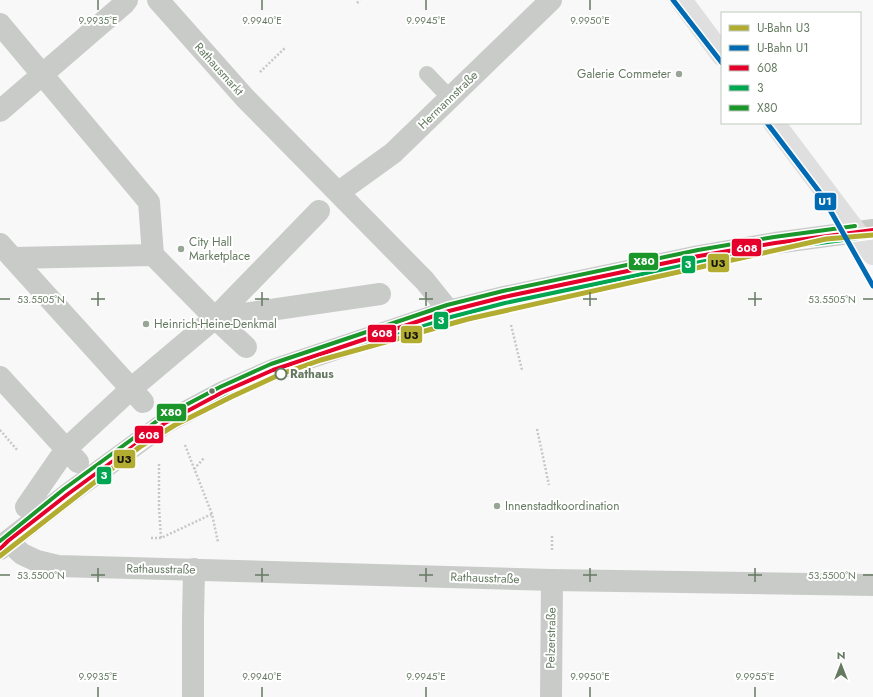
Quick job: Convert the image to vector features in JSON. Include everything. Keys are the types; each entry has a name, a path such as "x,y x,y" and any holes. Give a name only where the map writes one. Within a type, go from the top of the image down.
{"street":[{"path":"0,111 127,0"},
{"name":"Rathausmarkt","path":"158,0 240,92 425,281 449,310"},
{"name":"Hermannstraße","path":"339,192 393,153 551,0"},
{"path":"681,0 721,54"},
{"path":"0,24 149,202 153,255 246,347"},
{"path":"775,124 864,231 873,254"},
{"path":"26,507 72,456 138,395 319,211"},
{"path":"4,545 68,494 165,423 223,392 274,370 449,310 504,297 699,256 775,243 864,231"},
{"path":"6,251 153,255"},
{"path":"6,251 138,395"},
{"path":"215,318 380,294"},
{"path":"1,380 72,456"},
{"name":"Rathausstraße","path":"4,545 37,562 58,566 552,580 873,585"},
{"path":"193,697 194,569"},
{"name":"Pelzerstraße","path":"551,697 552,580"}],"lane":[{"path":"427,74 450,98"}],"path":[{"path":"357,3 360,0"},
{"path":"240,92 286,47"},
{"path":"504,297 522,370"},
{"path":"536,429 549,485"},
{"path":"0,430 18,451"},
{"path":"183,441 212,514 218,543"},
{"path":"159,507 160,457"},
{"path":"194,469 204,458"},
{"path":"145,538 161,538 212,514"}],"metro line":[{"name":"U1","path":"673,0 721,62"},
{"name":"U1","path":"768,124 821,194 873,286"},
{"name":"U3","path":"0,556 141,446 175,425 281,374 321,360 468,319 826,239 873,235"}],"transit line":[{"name":"X80","path":"0,541 64,489 161,418 220,387 271,364 447,305 503,291 698,250 774,237 855,226"},
{"name":"608","path":"0,549 68,494 165,423 223,392 273,370 449,311 504,297 699,256 775,243 873,230"},
{"name":"3","path":"4,553 12,545 72,499 168,428 226,397 275,376 451,317 505,303 700,262 776,249 873,236"}],"place":[{"name":"Galerie Commeter","path":"679,74"},
{"name":"City Hall Marketplace","path":"181,249"},
{"name":"Heinrich-Heine-Denkmal","path":"146,324"},
{"name":"Rathaus","path":"281,374"},
{"name":"Innenstadtkoordination","path":"497,506"}]}
